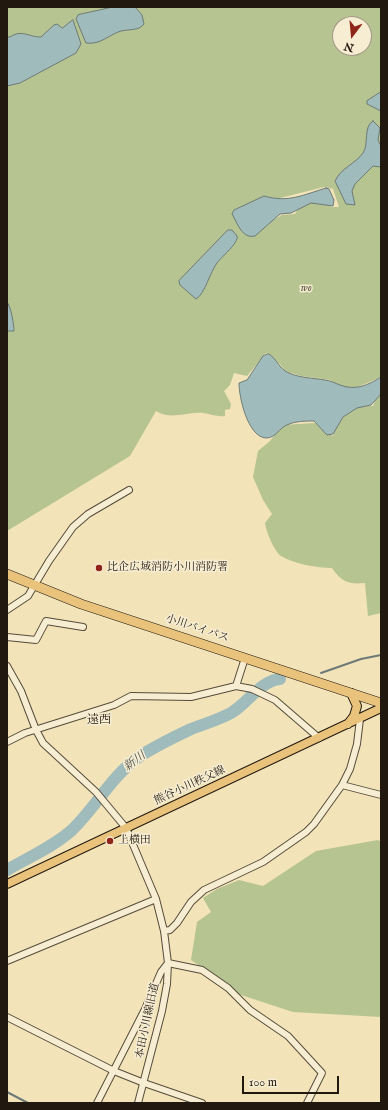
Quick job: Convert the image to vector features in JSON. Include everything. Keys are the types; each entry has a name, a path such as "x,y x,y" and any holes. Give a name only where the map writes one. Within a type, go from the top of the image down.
{"highway":[{"name":"小川バイパス","path":"7,574 81,604 381,703"}],"main road":[{"path":"348,725 358,706 351,693"},
{"name":"熊谷小川秩父線","path":"7,884 348,725 381,708"}],"street":[{"path":"7,610 28,596 49,561 73,527 88,514 129,490"},
{"path":"7,637 36,640 46,621 83,627"},
{"path":"236,686 244,658"},
{"name":"本田小川線旧道","path":"7,666 21,691 36,730 43,743 96,792 126,828 156,899 164,932 168,963 167,984 162,1011 138,1103"},
{"path":"7,742 36,730 114,705 132,696 139,695 167,698 191,697 236,686 252,689 266,694 319,738"},
{"path":"164,932 170,930 177,923 191,902 204,890 263,862 306,832 342,785 350,769 357,744 360,719"},
{"path":"342,785 381,795"},
{"path":"7,961 156,899"},
{"path":"98,1103 145,1009 161,972 168,963 202,970 228,988 250,1010 288,1036 322,1073 307,1103"},
{"path":"7,1017 114,1071 202,1103"}],"green space":[{"name":"wo","path":"7,7 381,7 381,377 353,389 341,388 330,380 301,376 285,371 280,364 266,353 247,376 234,373 230,385 224,391 231,404 230,409 225,410 225,416 197,413 173,416 156,411 130,456 7,531","holes":["324,187 333,189 339,207 332,207 317,200 301,203 295,214 282,215 264,225 280,198"]},
{"path":"381,395 381,613 368,616 365,583 349,583 342,579 332,568 299,563 286,559 278,553 271,541 265,523 272,514 263,500 253,477 258,451 270,441 282,425 315,423 333,436 336,422 358,406 373,406 376,398"},
{"path":"378,840 381,842 381,1017 293,1012 241,995 191,960 197,922 211,912 203,898 217,889 239,880 263,886 316,851"}],"water":[{"path":"113,7 135,7 142,15 144,24 137,29 121,31 96,43 86,43 76,19 78,15"},
{"path":"73,20 81,44 76,53 20,83 7,86 7,37 22,33 41,37 54,25 57,24 62,28"},
{"path":"381,92 381,111 367,104 367,101"},
{"path":"373,121 380,128 378,140 381,146 381,167 373,166 355,184 352,191 355,205 346,204 335,181 344,169 360,157 365,150 368,127"},
{"path":"326,188 329,189 334,200 333,206 311,203 291,213 280,214 255,236 244,233 238,226 232,214 234,210 264,196 281,199 295,197"},
{"path":"228,230 232,230 237,236 237,239 230,250 217,263 205,288 196,299 180,285 179,281"},
{"path":"7,302 11,311 14,331 7,331"},
{"path":"269,354 286,372 293,375 327,380 346,387 362,386 381,377 381,394 371,405 357,408 343,417 333,434 327,435 314,421 308,421 287,425 269,438 260,436 254,431 246,416 239,390 239,383 247,380 263,356"}],"waterway":[{"name":"新川","path":"321,673 361,659 381,655"},
{"name":"新川","path":"7,870 49,847 65,836 81,821 121,772 140,756 191,729 231,713 260,688 280,679"},
{"path":"7,1092 28,1103"}],"place":[{"name":"比企広域消防小川消防署","path":"99,568"},
{"name":"上横田","path":"110,841"}],"district":[{"name":"遠西","path":"99,721"}]}
